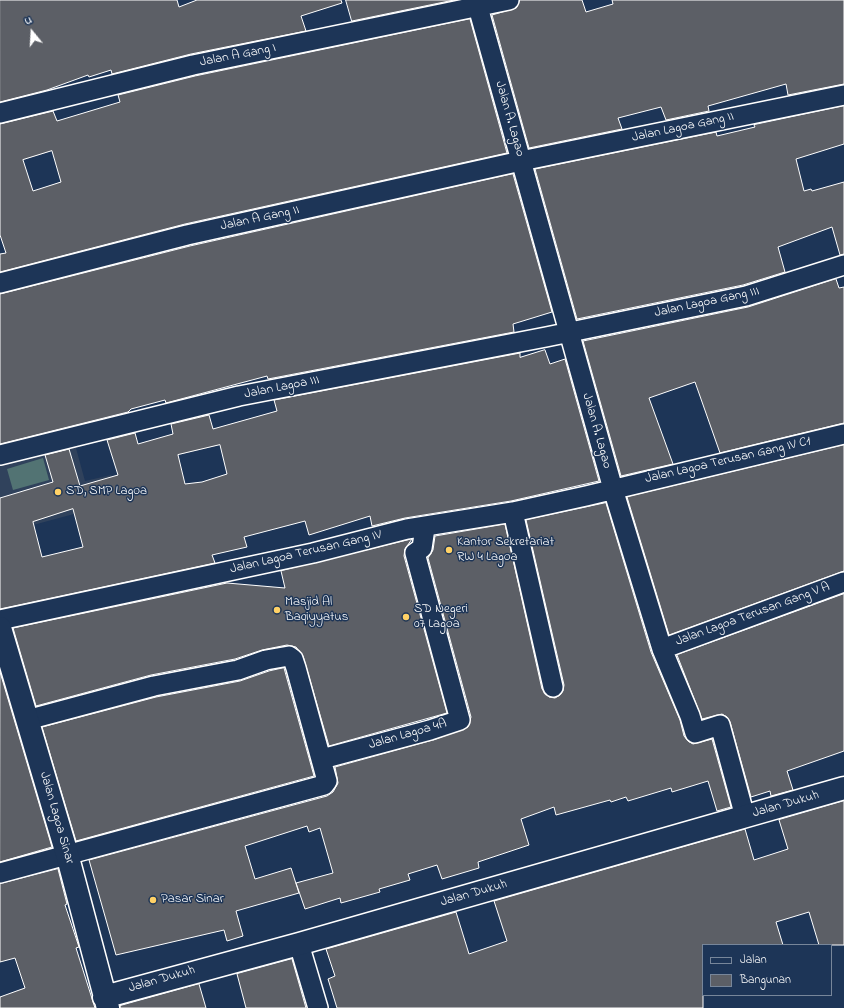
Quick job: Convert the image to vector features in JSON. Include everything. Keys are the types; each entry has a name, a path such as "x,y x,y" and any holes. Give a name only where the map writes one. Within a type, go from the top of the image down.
{"street":[{"name":"Jalan A Gang I","path":"0,113 193,65 477,4 509,0"},
{"name":"Jalan A. Lagao","path":"477,4 567,332 662,649 690,716 695,733 720,725 745,817"},
{"name":"Jalan Lagoa Gang II","path":"521,161 844,95"},
{"name":"Jalan A Gang II","path":"0,282 187,235 521,161"},
{"name":"Jalan Lagoa Gang III","path":"567,332 746,296 844,265"},
{"name":"Jalan Lagoa III","path":"0,455 238,396 567,332"},
{"name":"Jalan Lagoa Terusan Gang IV C1","path":"613,489 844,434"},
{"name":"Jalan Lagoa Terusan Gang IV","path":"0,620 313,553 407,529 425,528 513,512 613,489"},
{"path":"513,512 553,687"},
{"name":"Jalan Lagoa 4A","path":"322,759 430,730 460,720 415,553 422,548 425,528"},
{"name":"Jalan Lagoa Terusan Gang V A","path":"662,649 844,582"},
{"name":"Jalan Lagoa Sinar","path":"0,628 67,854 106,1002"},
{"path":"0,873 324,785 327,781 296,668 293,659 289,656 266,660 238,670 154,686 27,720"},
{"name":"Jalan Dukuh","path":"106,1002 299,944 844,788"},
{"path":"299,944 318,1008"}],"shaded area":[{"name":"SD, SMP Lagoa","path":"74,441 85,481 111,475 118,502 0,534 0,461"}],"green space":[{"path":"43,458 49,480 13,490 7,469"}],"building":[{"path":"0,0 177,0 179,7 197,0 341,0 342,3 301,16 306,31 191,54 112,74 111,70 89,77 88,75 47,90 0,102"},
{"path":"346,0 454,0 352,21"},
{"path":"520,0 582,0 586,12 613,4 612,0 844,0 844,84 788,95 786,84 708,106 709,111 666,120 661,107 618,118 622,129 529,148 492,15 516,8"},
{"path":"470,19 507,153 185,224 0,272 0,254 6,253 0,235 0,124 53,111 57,121 120,102 118,95 195,76","holes":["52,151 61,182 33,191 23,160"]},
{"path":"844,106 844,144 796,159 804,191 811,189 812,191 844,182 844,254 840,255 832,227 778,247 785,272 743,285 577,319 535,169 716,132 717,136 755,127 754,125"},
{"path":"513,174 552,312 513,324 514,332 268,379 267,376 166,403 165,400 131,409 128,412 0,444 0,294 190,246"},
{"path":"836,279 839,288 844,287 844,423 720,453 695,382 649,398 673,464 621,476 583,341 748,307"},
{"path":"545,350 550,364 565,359 599,481 511,501 405,518 372,526 370,516 309,535 305,521 244,537 247,547 212,555 215,563 0,609 0,498 53,482 45,455 69,449 80,486 118,475 107,440 135,433 138,444 173,434 171,424 209,415 213,429 277,411 274,400 520,353 520,357","holes":["220,445 227,474 202,482 185,484 178,455","73,509 83,547 42,557 33,522"]},
{"path":"844,445 844,571 669,635 627,497"},
{"path":"606,503 651,652 680,720 684,736 693,744 712,739 731,807 717,811 708,781 672,792 671,788 628,801 626,797 611,802 610,800 556,815 554,807 521,819 529,845 478,862 479,868 442,879 437,865 408,874 410,880 379,889 380,892 341,903 340,898 305,909 296,883 333,873 320,828 309,832 307,826 245,846 255,879 291,868 299,893 236,911 243,936 227,941 224,930 116,955 89,860 327,796 333,792 338,783 335,767 433,740 468,727 471,717 428,558 433,550 435,536 505,524 542,689 549,697 555,698 560,695 563,691 564,685 526,520"},
{"path":"412,539 405,549 404,556 447,713 329,746 303,656 296,647 287,645 262,650 235,659 151,675 36,706 13,628 227,583 285,588 281,571"},
{"path":"844,594 844,751 787,771 793,790 771,796 770,791 751,797 730,722 727,717 722,714 702,719 677,655"},
{"path":"284,668 314,776 76,841 42,727 156,697 240,681 269,671"},
{"path":"0,672 52,847 0,862"},
{"path":"844,801 844,945 819,944 809,912 776,922 783,944 702,944 703,1008 337,1008 328,979 335,976 326,949 456,912 469,954 507,941 494,901 745,829 754,860 788,849 779,820"},
{"path":"58,869 67,904 65,905 79,947 76,948 95,1008 0,1008 0,997 25,988 15,958 0,962 0,884"},
{"path":"292,959 306,1008 246,1008 237,974"},
{"path":"199,984 206,1008 120,1008 120,1006"}],"place":[{"name":"SD, SMP Lagoa","path":"58,492"},
{"name":"Kantor Sekretariat RW 4 Lagoa","path":"449,550"},
{"name":"Masjid Al Baqiyyatus","path":"277,610"},
{"name":"SD Negeri 07 Lagoa","path":"406,617"},
{"name":"Pasar Sinar","path":"153,900"}]}
